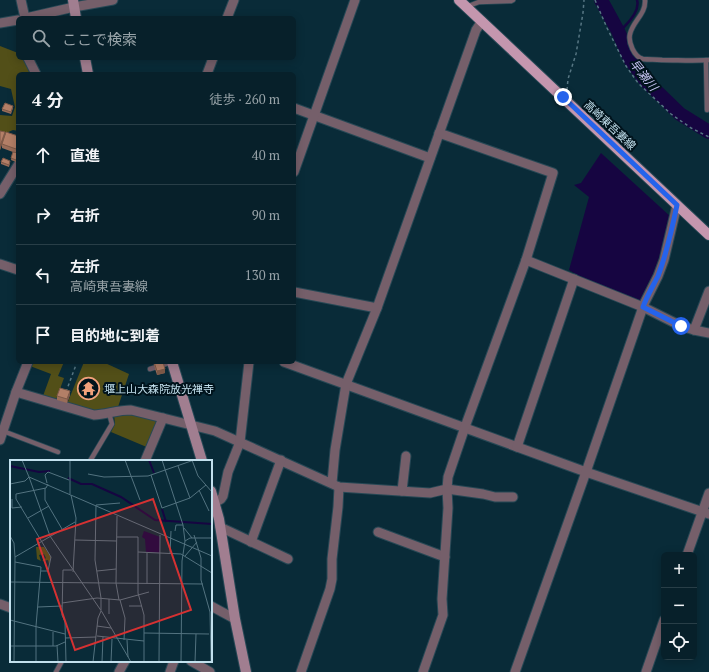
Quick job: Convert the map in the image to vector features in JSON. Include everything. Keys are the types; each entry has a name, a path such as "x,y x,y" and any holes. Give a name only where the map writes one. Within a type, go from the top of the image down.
{"main road":[{"name":"高崎東吾妻線","path":"462,3 709,236"}],"street":[{"path":"21,0 25,16"},
{"path":"32,16 74,3 113,0"},
{"path":"228,16 234,0"},
{"path":"296,166 355,0"},
{"path":"74,3 76,16"},
{"path":"0,23 16,20"},
{"path":"301,672 330,589 332,579 332,559 338,507 335,485 335,450 346,384 377,308 476,30 482,22"},
{"path":"29,60 35,72"},
{"path":"85,60 88,72"},
{"path":"208,72 212,60"},
{"path":"296,109 430,158"},
{"path":"423,672 442,615 448,508 448,477 526,260 553,173 439,133"},
{"path":"0,194 16,168"},
{"path":"515,672 643,307 664,260 677,205"},
{"path":"526,260 643,307 681,326 709,333"},
{"path":"0,264 16,269"},
{"path":"517,447 574,279"},
{"path":"694,330 709,291"},
{"path":"296,292 377,308"},
{"path":"1,436 27,364"},
{"path":"173,364 202,460"},
{"path":"214,509 223,496 228,472 240,442 249,364"},
{"path":"290,364 586,472 706,513"},
{"path":"16,392 94,415 130,410 215,432 335,485 430,493 447,489 495,497 513,497"},
{"path":"0,408 9,411"},
{"path":"145,460 163,418"},
{"path":"402,491 406,456"},
{"path":"251,542 281,460"},
{"path":"688,552 706,513 709,492"},
{"path":"212,498 220,527 235,618 246,672"},
{"path":"220,527 288,559"},
{"path":"378,532 445,557"},
{"path":"0,604 10,608"},
{"path":"212,606 235,618"},
{"path":"646,672 663,624"},
{"path":"119,672 124,662"},
{"path":"170,672 174,662"},
{"path":"193,662 210,672"}],"lane":[{"path":"462,3 513,0"},
{"path":"645,0 644,10 630,35 629,42 635,54 643,59 707,60 706,110"},
{"path":"150,369 166,364"},
{"path":"91,460 112,424 109,413"},
{"path":"1,436 58,452"},
{"path":"56,672 61,662"}],"path":[{"path":"566,94 568,79 576,54 584,0"},
{"path":"595,0 626,66 638,83 671,114 691,128 709,137"},
{"path":"61,405 76,364"}],"shaded area":[{"path":"0,46 16,52 16,60 25,60 31,72 16,72 16,131 13,130 6,133 0,132 0,115 12,116 15,107 11,89 0,86"},
{"path":"601,153 671,217 662,258 642,302 578,278 569,270 589,197 574,185 581,183"},
{"path":"31,364 63,364 58,376 64,378 56,400 43,396 51,374 30,366"},
{"path":"83,364 107,364 129,374 118,407 95,411 67,404"},
{"path":"130,413 159,421 149,448 111,432 115,424 114,415"}],"building":[{"path":"5,103 13,106 11,112 2,109"},
{"path":"0,131 5,132 0,146"},
{"path":"6,132 16,135 16,149 2,144"},
{"path":"13,152 16,153 16,160 11,158"},
{"path":"3,158 10,161 9,165 1,162"},
{"path":"155,364 164,364 165,369 157,371"},
{"path":"60,388 70,391 67,399 57,396"}],"waterway":[{"name":"早瀬川","path":"601,0 618,31 630,59 646,81 680,114 709,132"},
{"path":"624,27 636,11 638,4 637,0"}],"place":[{"name":"堰上山大森院放光禅寺","path":"88,389"}],"route":[{"path":"563,97 677,205 664,260 643,307 681,326"}]}
